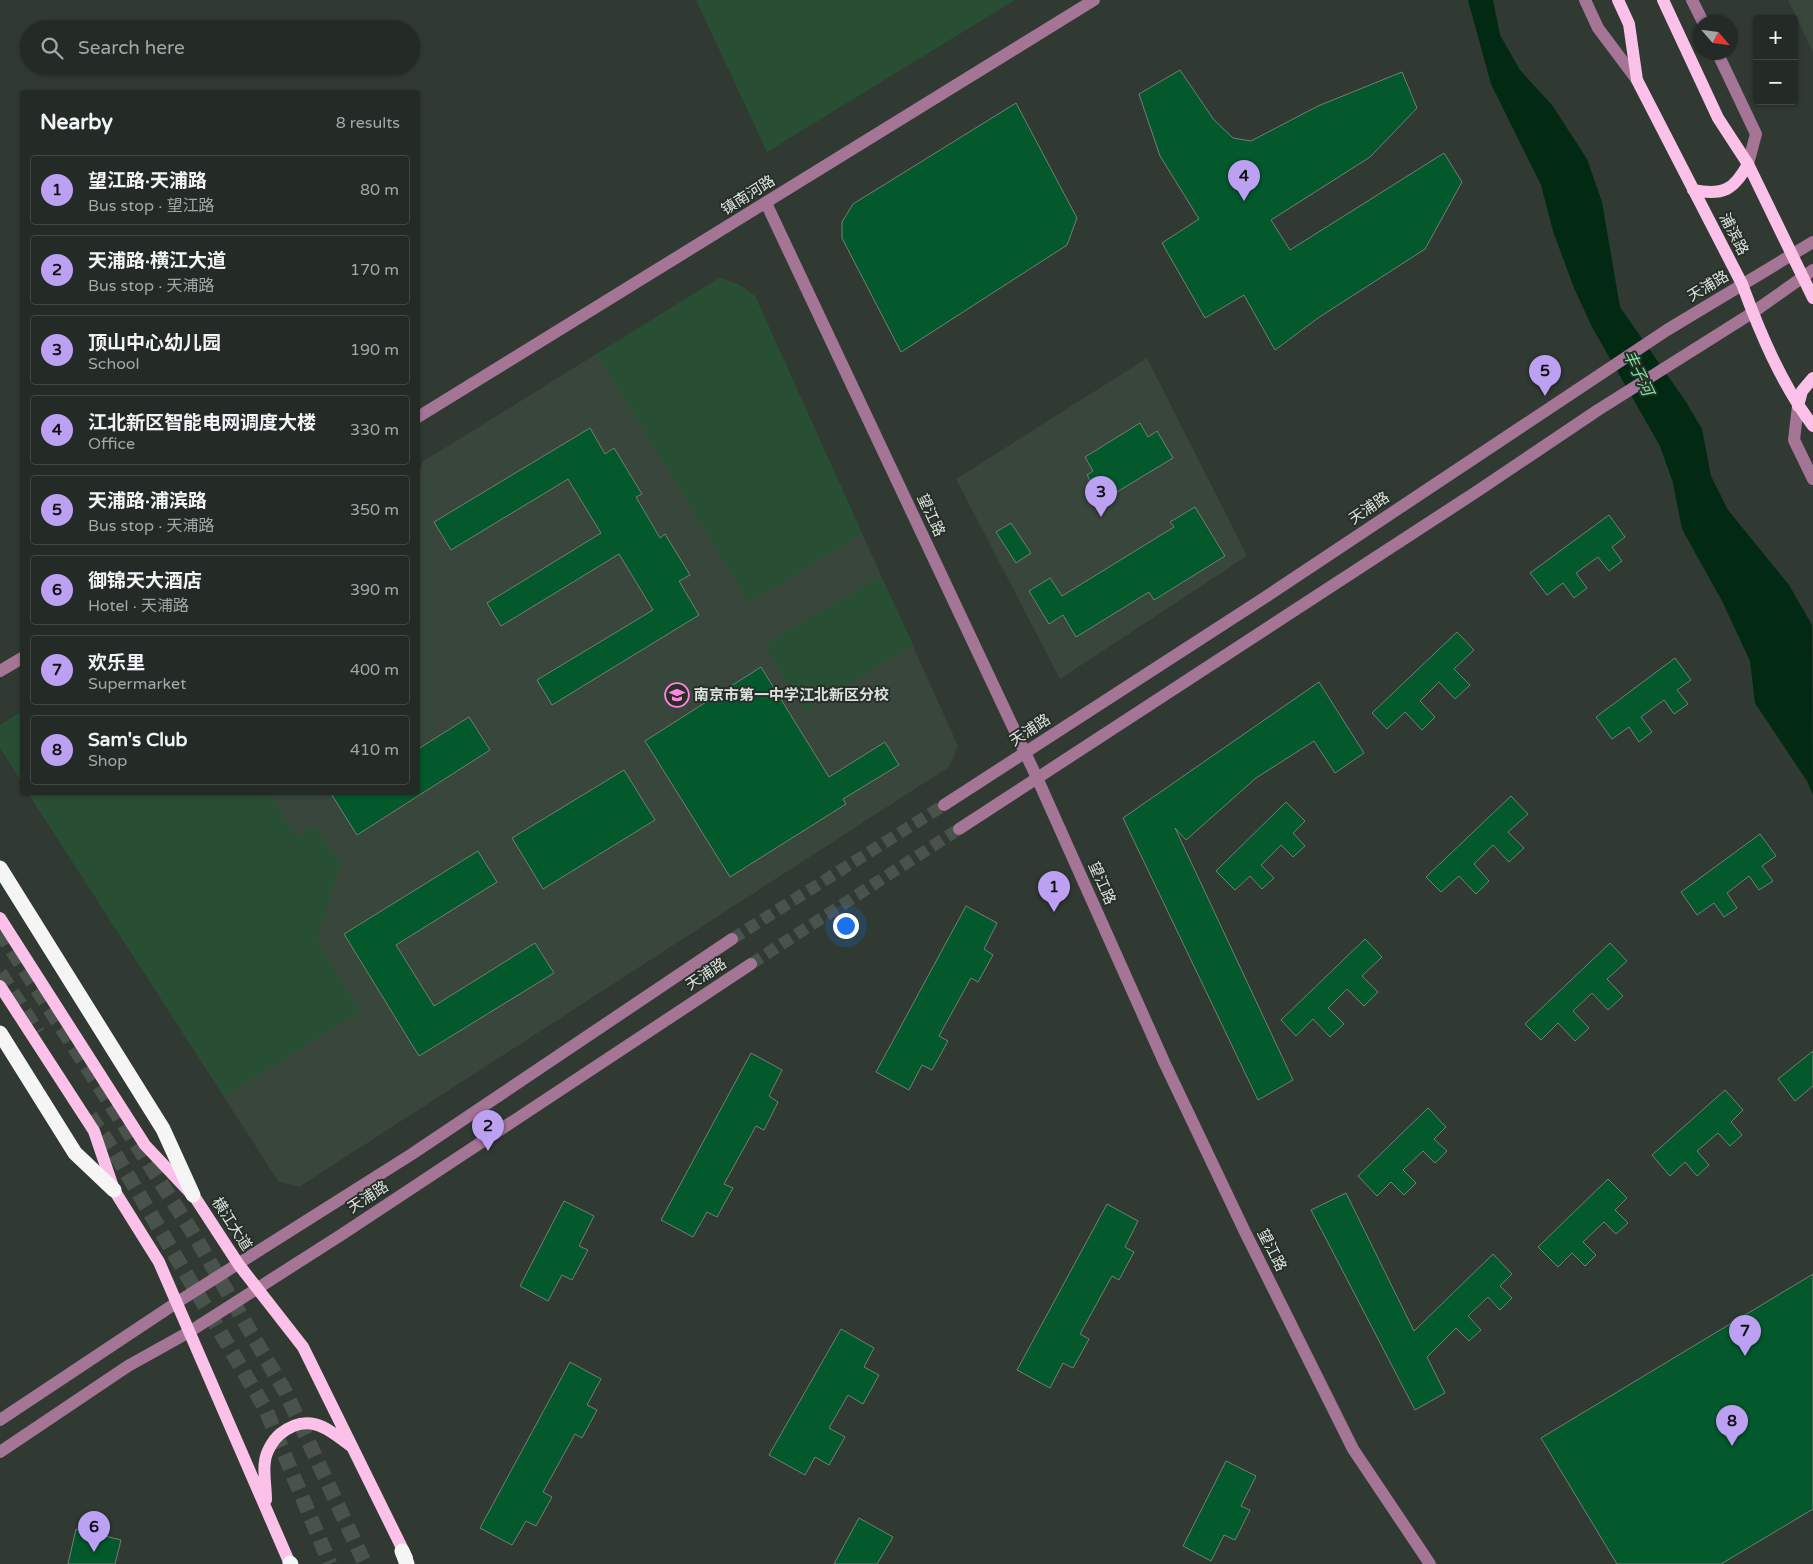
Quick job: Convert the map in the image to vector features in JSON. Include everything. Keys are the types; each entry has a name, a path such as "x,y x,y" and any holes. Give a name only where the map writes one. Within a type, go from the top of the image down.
{"highway":[{"path":"0,868 163,1129 193,1195"},
{"path":"0,1033 75,1153 114,1190"}],"main road":[{"name":"浦滨路","path":"1618,0 1629,24 1637,80 1742,284 1752,313 1798,406 1813,426"},
{"path":"1663,0 1718,118 1748,164 1791,256 1808,274 1813,298"},
{"path":"1693,190 1708,193 1728,190 1740,178 1748,164"},
{"path":"1798,406 1802,391 1813,378"},
{"name":"横江大道","path":"0,918 144,1146 193,1195 239,1265 303,1346 356,1450 404,1557 411,1564"},
{"path":"0,986 94,1131 114,1190 159,1262 291,1564"},
{"path":"266,1508 265,1460 274,1439 290,1427 308,1422 326,1428 356,1450"}],"street":[{"name":"镇南河路","path":"420,416 1094,0"},
{"name":"浦滨路","path":"1585,0 1598,28 1637,80"},
{"path":"1692,0 1700,15"},
{"path":"1721,60 1756,134 1748,164"},
{"name":"望江路","path":"766,203 1025,752 1165,1064 1244,1232 1353,1449 1430,1564"},
{"name":"天浦路","path":"944,805 1667,330 1813,242"},
{"path":"959,829 1038,780 1598,410 1752,313 1808,274"},
{"path":"1798,406 1794,440 1813,479"},
{"path":"0,671 20,659"},
{"name":"天浦路","path":"0,1420 176,1303 239,1265 412,1154 732,939"},
{"name":"天浦路","path":"0,1452 128,1366 189,1332 751,964"}],"shaded area":[{"path":"696,0 1015,0 767,152"},
{"path":"1788,0 1813,0 1813,52 1798,21 1798,15 1795,15"},
{"name":"南京市第一中学江北新区分校","path":"719,278 738,284 755,296 958,746 949,767 299,1187 278,1181 29,795 420,795 420,470 422,462"},
{"path":"719,278 738,284 755,296 862,533 749,603 597,354"},
{"path":"1147,358 1247,556 1060,679 956,479"},
{"path":"881,576 913,644 806,712 764,645"},
{"path":"20,712 20,780 0,748 0,725"},
{"path":"29,795 270,795 296,837 315,825 341,864 317,940 360,1012 224,1096"}],"water":[{"name":"丰子河","path":"1468,0 1493,0 1500,35 1520,70 1552,105 1587,159 1602,202 1620,307 1686,402 1702,429 1711,476 1728,510 1789,585 1812,625 1813,795 1807,781 1755,703 1750,661 1722,601 1682,529 1673,483 1660,446 1592,327 1574,288 1553,231 1541,185 1491,84"}],"building":[{"path":"1180,70 1214,120 1233,138 1251,141 1318,106 1402,72 1417,108 1370,157 1271,220 1290,250 1444,153 1462,182 1425,249 1318,318 1275,350 1244,295 1205,318 1162,243 1199,219 1160,156 1139,94"},
{"path":"1016,103 1077,218 1067,245 901,352 842,238 842,222 853,204"},
{"path":"1140,423 1148,437 1157,431 1173,458 1102,501 1087,475 1093,471 1085,457"},
{"path":"590,428 605,454 614,448 642,494 636,497 660,538 665,534 690,575 679,581 699,615 552,705 537,680 653,610 619,554 501,626 487,603 601,533 568,479 451,550 434,522"},
{"path":"1195,507 1225,556 1154,600 1149,592 1076,637 1063,615 1049,624 1029,591 1050,578 1062,596 1174,527 1170,522"},
{"path":"1609,515 1625,537 1612,547 1622,561 1609,571 1598,557 1576,573 1587,588 1574,598 1563,583 1547,595 1530,573"},
{"path":"1011,523 1031,553 1016,563 996,532"},
{"path":"1457,632 1474,650 1454,669 1470,685 1455,699 1439,682 1420,701 1435,717 1422,730 1405,712 1387,729 1372,713"},
{"path":"1675,658 1691,680 1677,690 1688,704 1674,714 1664,700 1641,717 1652,732 1639,742 1629,727 1612,739 1596,717"},
{"path":"761,667 829,777 885,742 899,765 843,799 846,804 730,877 645,741"},
{"path":"1319,682 1364,753 1335,773 1314,741 1256,778 1186,840 1175,828 1293,1080 1258,1100 1123,818"},
{"path":"469,717 490,750 420,795 420,748"},
{"path":"624,770 655,820 543,889 512,838"},
{"path":"332,795 420,795 357,835"},
{"path":"1511,796 1528,814 1508,832 1524,848 1509,862 1493,845 1474,864 1489,881 1476,894 1459,876 1441,892 1426,877"},
{"path":"1286,802 1305,821 1293,833 1305,846 1293,857 1281,845 1261,865 1274,878 1262,889 1250,876 1235,890 1216,871"},
{"path":"1760,834 1776,856 1762,866 1773,881 1759,890 1749,876 1727,893 1737,908 1724,917 1714,903 1697,915 1681,892"},
{"path":"478,851 497,882 396,945 434,1006 535,943 554,973 419,1056 344,934"},
{"path":"966,906 997,923 984,949 993,955 978,982 971,978 939,1036 948,1041 932,1070 922,1065 909,1090 876,1072"},
{"path":"1365,939 1382,957 1362,976 1378,992 1364,1006 1347,989 1328,1008 1344,1024 1330,1037 1313,1019 1296,1036 1281,1020"},
{"path":"1610,943 1627,961 1607,979 1623,996 1608,1010 1592,993 1573,1011 1589,1028 1575,1041 1558,1023 1541,1040 1525,1024"},
{"path":"1813,1051 1813,1086 1795,1101 1778,1079"},
{"path":"751,1053 782,1070 769,1096 778,1102 764,1130 756,1126 724,1184 733,1188 717,1217 707,1212 693,1237 661,1220"},
{"path":"1725,1090 1743,1110 1731,1122 1742,1135 1730,1146 1718,1133 1697,1151 1709,1165 1697,1176 1685,1162 1670,1176 1652,1155"},
{"path":"1428,1108 1446,1127 1434,1139 1447,1151 1435,1163 1423,1151 1403,1170 1416,1183 1404,1195 1391,1182 1377,1196 1358,1176"},
{"path":"1608,1179 1627,1198 1615,1210 1628,1223 1616,1234 1604,1222 1583,1242 1596,1255 1585,1266 1572,1253 1558,1267 1538,1247"},
{"path":"1346,1193 1414,1331 1493,1254 1512,1274 1500,1286 1512,1298 1500,1310 1488,1297 1468,1316 1481,1330 1469,1341 1456,1328 1427,1357 1445,1393 1415,1410 1311,1210"},
{"path":"564,1201 594,1216 579,1246 588,1250 572,1280 562,1275 548,1301 520,1286"},
{"path":"1107,1204 1138,1221 1125,1247 1134,1252 1119,1280 1112,1276 1080,1334 1089,1339 1073,1368 1063,1363 1050,1388 1017,1370"},
{"path":"1813,1274 1813,1509 1721,1564 1617,1564 1541,1438"},
{"path":"841,1329 874,1348 864,1367 879,1375 863,1404 848,1395 829,1428 845,1437 829,1465 815,1457 805,1475 769,1455"},
{"path":"570,1362 601,1379 587,1405 597,1410 582,1438 575,1434 543,1492 552,1497 536,1526 526,1521 512,1545 480,1528"},
{"path":"1226,1461 1256,1476 1241,1506 1250,1510 1235,1540 1224,1535 1211,1561 1183,1546"},
{"path":"859,1518 893,1537 877,1564 834,1564"},
{"path":"76,1529 121,1540 115,1564 68,1564"}],"tunnel":[{"path":"732,939 944,805"},
{"path":"751,964 959,829"},
{"path":"0,931 193,1233 286,1393 365,1564"},
{"path":"0,973 38,1033"},
{"path":"90,1116 113,1150 265,1408 330,1564"}],"place":[{"name":"江北新区智能电网调度大楼","path":"1244,201"},
{"name":"天浦路·浦滨路","path":"1545,396"},
{"name":"顶山中心幼儿园","path":"1101,517"},
{"name":"南京市第一中学江北新区分校","path":"677,695"},
{"name":"望江路·天浦路","path":"1054,912"},
{"name":"天浦路·横江大道","path":"488,1151"},
{"name":"欢乐里","path":"1745,1356"},
{"name":"Sam's Club","path":"1732,1446"},
{"name":"御锦天大酒店","path":"94,1552"}]}
